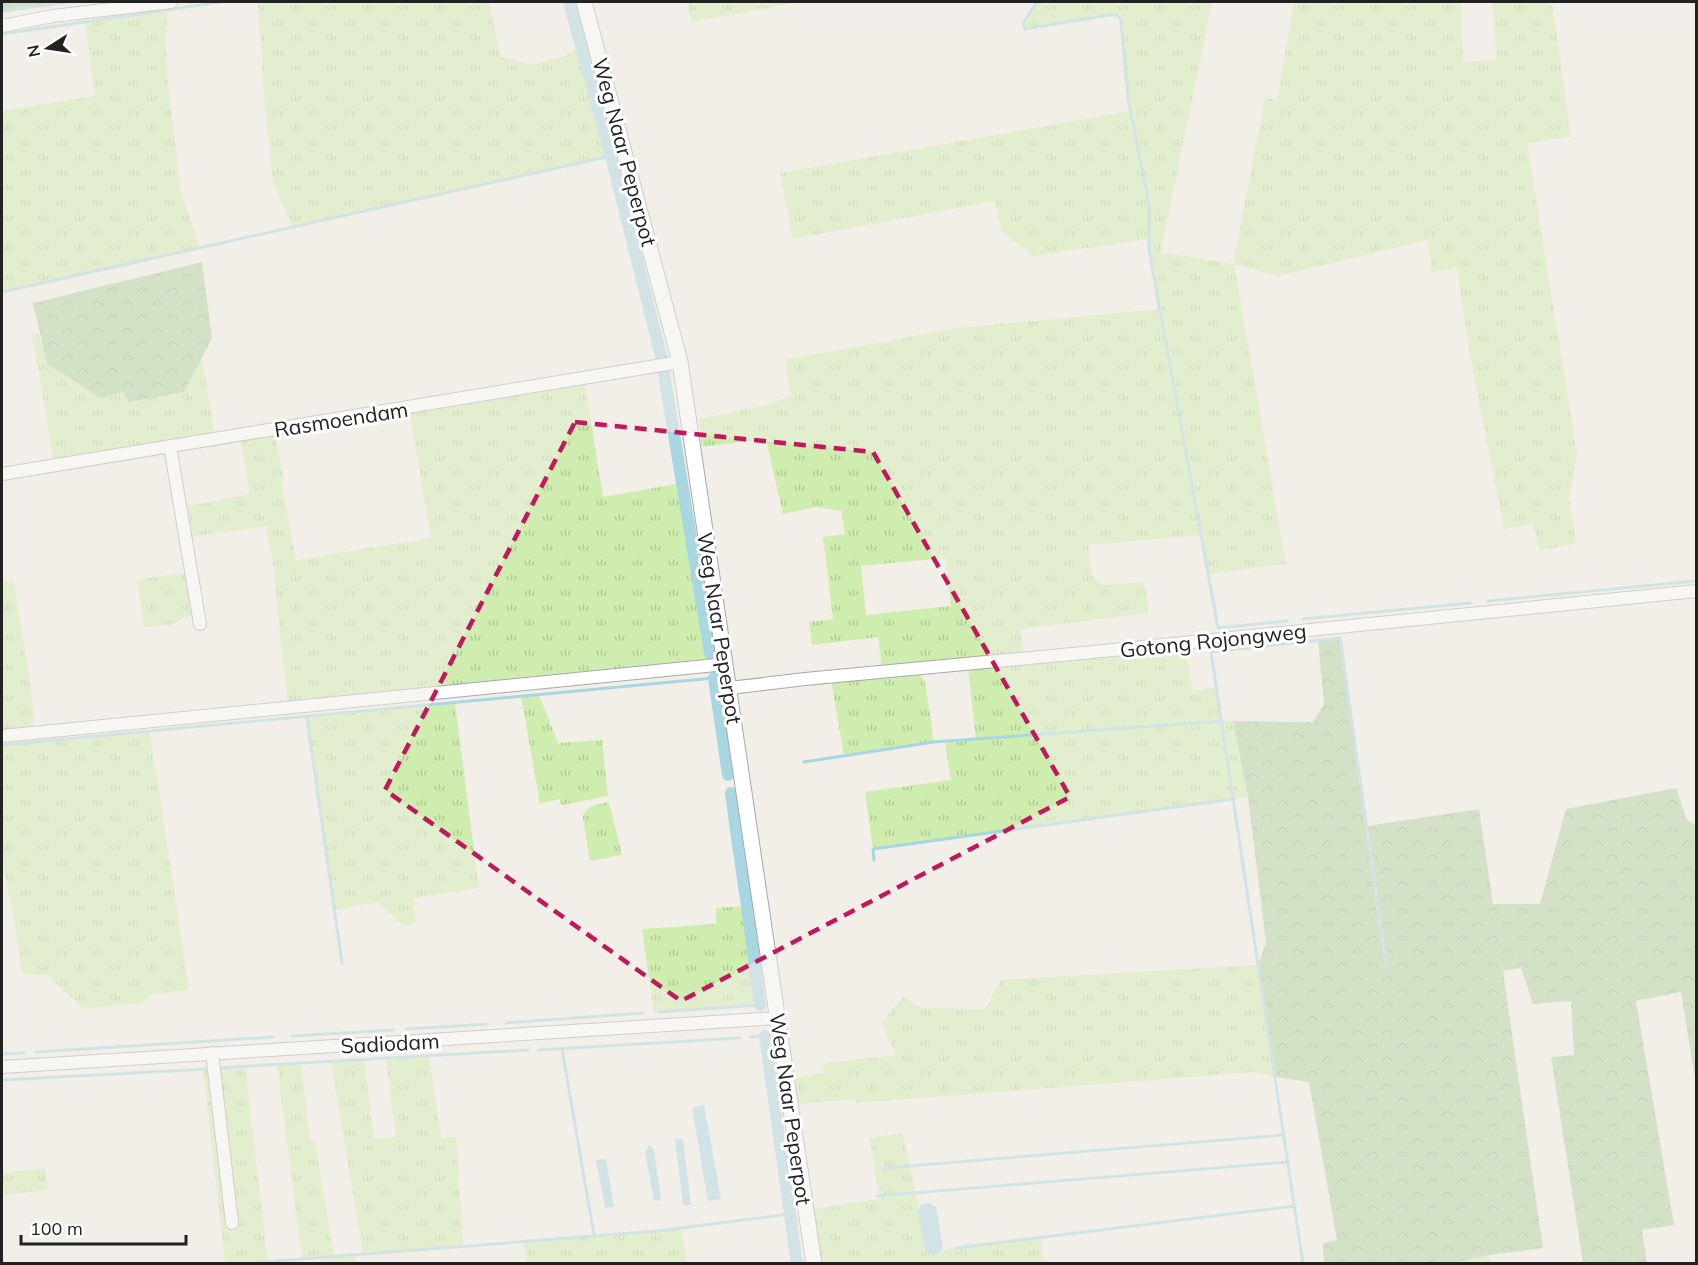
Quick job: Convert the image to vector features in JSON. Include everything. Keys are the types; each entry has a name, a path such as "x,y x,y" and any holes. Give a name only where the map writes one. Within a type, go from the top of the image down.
{"street":[{"path":"2,26 53,16 171,2"},
{"name":"Weg Naar Peperpot","path":"584,2 680,362 814,1263"},
{"name":"Rasmoendam","path":"2,474 680,362"},
{"path":"170,446 200,624"},
{"name":"Gotong Rojongweg","path":"730,688 805,678 1083,653 1696,591"},
{"path":"2,736 726,664"},
{"name":"Sadiodam","path":"2,1067 778,1018"},
{"path":"212,1053 232,1222"}],"highlighted area":[{"path":"575,422 873,452 1070,797 681,1001 385,790"}],"green space":[{"path":"2,2 51,2 52,4 2,11"},
{"path":"258,2 489,2 501,57 532,65 563,57 581,46 611,156 292,227 273,181 265,108"},
{"path":"687,2 799,2 692,22"},
{"path":"1037,2 1212,2 1161,252 1233,264 1265,98 1277,100 1294,2 1461,2 1463,62 1497,60 1492,2 1552,2 1571,137 1527,143 1577,454 1569,497 1576,544 1539,550 1533,524 1504,529 1471,361 1457,268 1432,272 1427,240 1279,276 1234,264 1286,564 1208,574 1201,535 1088,545 1093,579 1105,585 1144,582 1149,613 1020,629 1024,656 882,667 878,637 812,645 809,622 833,619 823,537 845,534 841,511 816,507 783,514 766,439 702,447 699,419 767,405 791,395 785,358 797,358 957,328 1160,309 1149,239 1032,256 1001,230 995,201 793,239 780,173 1131,111 1121,21 1117,15 1025,29 1023,23","holes":["945,558 951,606 866,615 861,566"]},
{"path":"168,9 165,41 181,192 200,247 2,292 2,111 95,96 85,22"},
{"path":"202,262 212,338 184,392 129,402 123,392 101,398 47,364 33,303"},
{"path":"38,333 48,364 123,392 184,392 202,358 215,435 54,461 32,334"},
{"path":"585,384 603,497 682,483 711,661 287,702 273,564 266,526 189,537 184,507 250,494 241,440 275,435 296,560 431,538 410,413"},
{"path":"189,572 195,613 170,625 144,627 137,580"},
{"path":"14,580 35,717 31,729 2,731 2,582"},
{"path":"1340,638 1367,826 1479,809 1493,904 1540,904 1566,809 1676,788 1687,820 1696,825 1696,1085 1681,992 1636,1001 1674,1225 1642,1230 1647,1263 1583,1263 1551,1057 1574,1055 1571,1001 1533,1004 1521,968 1503,971 1543,1248 1490,1255 1453,1263 1324,1263 1323,1243 1337,1240 1309,1082 1275,1077 1258,965 1266,943 1248,797 1233,721 1313,722 1324,704 1318,641"},
{"path":"1185,647 1193,691 1217,687 1223,721 1233,721 1248,797 873,849 865,792 951,780 945,742 976,739 968,668"},
{"path":"918,673 925,681 934,742 844,756 831,680"},
{"path":"539,695 558,743 602,740 608,796 562,805 559,799 540,804 521,696"},
{"path":"455,703 479,888 413,898 416,924 404,926 378,902 334,910 307,717"},
{"path":"150,732 189,990 150,995 142,1003 83,1009 47,975 22,974 2,861 2,745"},
{"path":"609,802 622,855 590,861 584,814 593,806"},
{"path":"747,906 758,1005 654,1013 642,929 716,924 716,908"},
{"path":"1258,965 1275,1077 1254,1072 856,1103 855,1099 798,1104 794,1078 822,1074 826,1063 896,1055 881,1023 903,997 921,1008 985,1009 1001,980"},
{"path":"429,1056 441,1138 456,1137 463,1245 363,1253 331,1062 364,1060 374,1139 396,1137 386,1059"},
{"path":"301,1063 310,1141 315,1141 334,1255 355,1253 356,1263 322,1263 321,1256 302,1258 277,1065"},
{"path":"245,1067 268,1261 225,1263 203,1069"},
{"path":"903,1133 927,1253 1041,1237 1044,1263 822,1263 813,1209 879,1199 870,1138"},
{"path":"45,1168 48,1190 4,1195 2,1173"},
{"path":"681,1228 687,1263 527,1263 524,1240"},
{"path":"1490,1255 1491,1263 1453,1264"}],"water":[{"path":"704,1105 721,1199 708,1201 692,1108"},
{"path":"675,1139 683,1139 691,1205 683,1205"},
{"path":"649,1145 654,1150 661,1199 658,1201 654,1200 645,1152"},
{"path":"606,1159 614,1207 605,1208 596,1160"},
{"path":"929,1203 936,1207 943,1247 935,1254 925,1250 918,1212 921,1205"}],"waterway":[{"path":"2,11 69,2"},
{"path":"2,34 221,2"},
{"path":"569,2 611,156 661,356"},
{"path":"1037,2 1023,23 1025,29 1110,15 1117,15 1121,21 1128,98 1149,204 1149,250 1218,628 1287,621"},
{"path":"2,292 611,156"},
{"path":"664,374 710,653"},
{"path":"1488,601 1696,581"},
{"path":"1303,619 1470,603"},
{"path":"1303,1264 1211,652 1340,638 1386,964"},
{"path":"2,745 714,678"},
{"path":"714,678 728,775"},
{"path":"307,718 342,963"},
{"path":"804,762 934,742 1223,721"},
{"path":"731,793 739,852"},
{"path":"874,860 873,849 1233,799"},
{"path":"740,857 745,894"},
{"path":"746,899 760,1005"},
{"path":"659,1012 760,1005"},
{"path":"506,1023 643,1013"},
{"path":"406,1029 488,1024"},
{"path":"292,1036 394,1030"},
{"path":"751,1037 765,1036"},
{"path":"765,1036 797,1264"},
{"path":"36,1052 273,1037"},
{"path":"538,1050 740,1038"},
{"path":"562,1049 594,1235"},
{"path":"216,1068 528,1050"},
{"path":"2,1054 24,1053"},
{"path":"2,1080 209,1069"},
{"path":"884,1168 1284,1135"},
{"path":"877,1196 1288,1162"},
{"path":"955,1248 1295,1206"},
{"path":"239,1264 658,1231 790,1214"}]}
